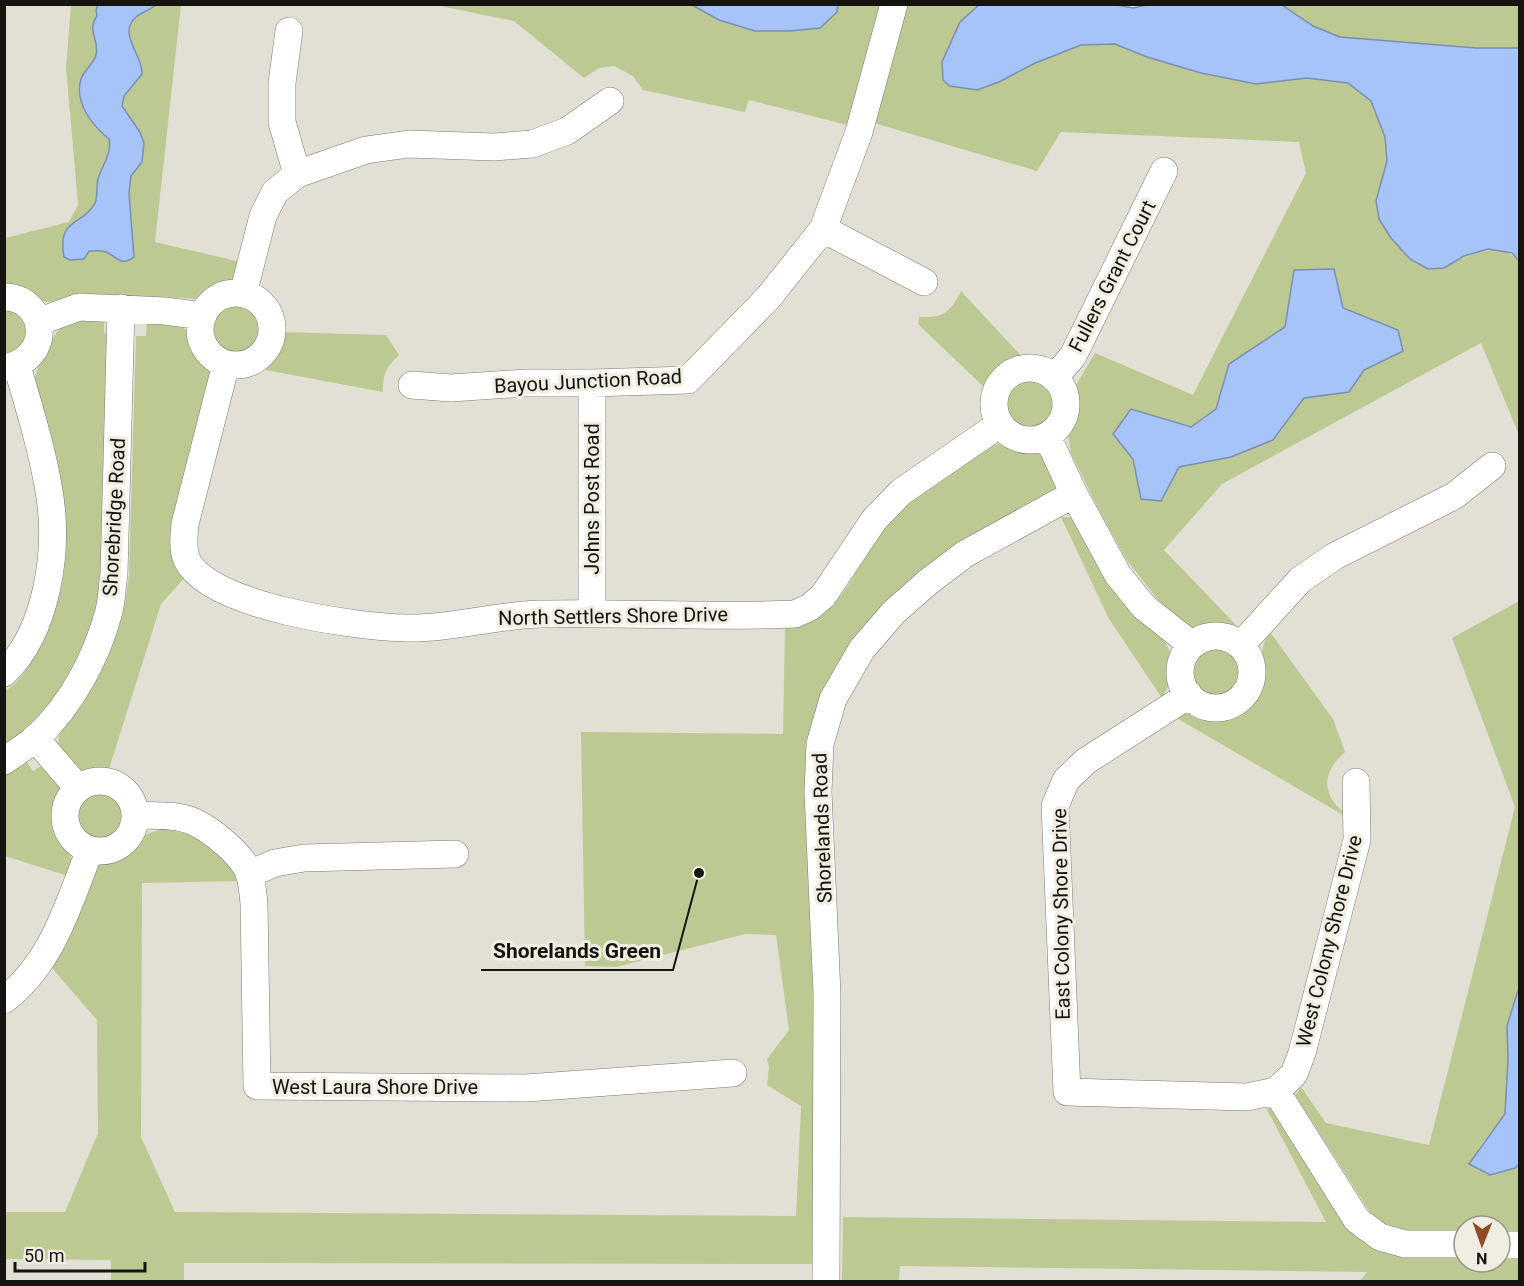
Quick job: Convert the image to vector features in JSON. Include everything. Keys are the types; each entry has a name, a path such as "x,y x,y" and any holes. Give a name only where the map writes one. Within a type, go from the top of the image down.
{"street":[{"name":"Bayou Junction Road","path":"412,385 451,388 526,383 688,380 768,298 823,229 859,132 894,4"},
{"path":"289,31 282,84 282,122 297,174"},
{"path":"243,294 263,216 275,192 297,174 366,150 409,144 494,147 532,144 567,131 610,101"},
{"name":"Fullers Grant Court","path":"1054,378 1073,356 1164,171"},
{"path":"823,229 924,282"},
{"path":"243,294 261,303 269,314 273,327 271,340 264,352 252,362 239,365 226,364 212,356 203,344 200,330 203,316 211,304 223,296 243,294"},
{"path":"4,297 21,301 32,310 38,322 40,335 37,348 29,358 11,367 45,471 52,529 44,601 23,651 4,673"},
{"path":"38,322 79,307 165,311 203,316"},
{"name":"Shorebridge Road","path":"4,761 35,738 63,707 84,675 101,638 109,609 114,574 121,308"},
{"name":"North Settlers Shore Drive","path":"226,364 184,524 187,560 197,574 213,586 276,609 326,620 374,626 407,628 439,626 496,617 540,614 795,614 810,607 823,596 874,520 901,492 1000,424"},
{"path":"1031,368 1044,371 1054,378 1062,388 1065,400 1065,413 1059,425 1047,436 1035,440 1020,439 1006,431 996,417 994,403 997,389 1006,377 1018,370 1031,368"},
{"name":"Johns Post Road","path":"592,383 592,614"},
{"path":"1047,436 1074,494 1119,575 1144,607 1192,645"},
{"path":"1241,645 1300,580 1335,556 1454,496 1492,466"},
{"name":"Shorelands Road","path":"826,1281 828,994 818,792 820,744 833,699 862,650 894,612 928,582 965,554 1074,494"},
{"path":"1217,636 1241,645 1252,668 1251,681 1245,693 1233,704 1221,707 1207,706 1189,695 1183,685 1180,670 1184,657 1192,645 1204,638 1217,636"},
{"name":"East Colony Shore Drive","path":"1189,695 1086,761 1066,780 1055,806 1066,1092 1247,1097 1276,1091"},
{"path":"35,738 78,788"},
{"path":"102,781 116,784 126,792 133,803 136,815 133,830 125,841 114,848 101,851 90,850 75,841 67,830 64,816 69,799 78,788 90,782 102,781"},
{"name":"West Colony Shore Drive","path":"1276,1091 1294,1074 1305,1042 1357,840 1356,782"},
{"name":"West Laura Shore Drive","path":"136,815 172,817 192,821 234,851 249,874 254,903 256,1086 526,1088 733,1073"},
{"path":"4,1000 16,992 39,966 55,937 90,850"},
{"path":"249,874 275,863 304,858 455,854"},
{"path":"1276,1091 1357,1220 1380,1237 1405,1244 1452,1244"}],"green space":[{"path":"71,5 181,5 155,242 245,263 240,277 222,291 201,299 84,294 49,302 36,300 5,284 5,238 69,222 78,205 66,67"},
{"path":"435,5 692,5 719,20 755,31 789,31 820,28 836,12 838,5 885,5 851,126 749,100 745,112 643,90 633,76 614,66 599,68 584,78 514,21"},
{"path":"907,5 979,5 960,22 942,62 999,82 1033,64 1081,45 1115,44 1147,57 1201,73 1256,84 1307,78 1348,83 1371,101 1385,137 1387,161 1376,201 1444,268 1472,254 1492,250 1510,254 1519,261 1519,435 1481,343 1222,484 1164,550 1239,628 1195,628 1180,623 1126,559 1071,453 1068,435 1076,410 1075,387 1095,353 1193,395 1306,173 1299,142 1061,132 1037,171 874,123"},
{"path":"1282,5 1519,5 1519,48 1476,48 1340,37 1313,26"},
{"path":"961,291 1026,361 1003,371 987,390 918,324 919,317 945,313"},
{"path":"238,304 247,306 258,315 263,329 261,338 252,349 238,354 229,352 218,343 213,329 215,320 224,309"},
{"path":"4,308 16,310 28,325 27,343 4,358"},
{"path":"87,319 104,322 104,333 114,337 105,588 90,648 31,729 5,751 5,691 22,676 53,617 60,593 66,545 63,496 50,439 35,392 35,379 44,355 57,332 67,325"},
{"path":"147,321 177,324 188,331 210,365 214,376 187,575 161,604 109,769 80,771 58,744 59,735 111,648 125,604 129,576 136,336 146,336"},
{"path":"281,332 386,335 399,355 386,371 383,392 260,369 276,353 280,344"},
{"path":"1031,379 1048,386 1055,403 1048,420 1031,427 1014,420 1007,403 1014,386"},
{"path":"997,444 1022,446 1037,452 1043,457 1056,488 1049,498 952,553 826,698 820,1264 184,1263 184,1281 111,1282 111,1260 5,1259 5,1212 65,1212 98,1133 97,1020 52,968 69,935 92,871 100,863 118,856 147,834 162,829 200,836 217,848 242,881 142,883 141,1137 175,1212 796,1216 801,1106 767,1085 769,1067 767,1059 789,1030 776,935 745,934 616,967 585,966 581,732 783,734 785,628 824,612 841,595 876,540 895,517 921,493 951,471"},
{"path":"1061,517 1069,517 1076,521 1163,637 1172,656 1171,681 1162,698 1108,617"},
{"path":"1519,601 1519,987 1507,1026 1505,1114 1479,1148 1515,1168 1519,1164 1519,1236 1512,1236 1512,1214 1452,1214 1452,1235 1391,1231 1375,1220 1295,1095 1301,1087 1326,1123 1429,1145 1515,807 1452,638"},
{"path":"1270,632 1333,719 1345,752 1330,771 1327,784 1332,799 1350,819 1173,716 1187,712 1227,715 1245,707 1253,698 1257,688 1262,653"},
{"path":"1216,648 1233,655 1240,672 1233,689 1216,696 1199,689 1192,672 1199,655"},
{"path":"26,761 33,771 43,765 60,785 62,795 58,821 70,855 71,869 68,876 5,856 4,776"},
{"path":"101,790 119,797 126,815 119,833 101,840 83,833 76,815 83,797"},
{"path":"1274,1106 1349,1221 1452,1251 1452,1274 1512,1274 1512,1255 1520,1255 1519,1282 1360,1281 1367,1272 900,1266 899,1281 842,1282 843,1217 1326,1222 1266,1108"}],"water":[{"path":"1111,4 1133,8 1152,4 1282,5 1313,26 1340,37 1476,48 1519,48 1519,261 1512,253 1488,249 1464,256 1444,268 1428,269 1410,259 1391,238 1379,219 1376,201 1387,161 1385,137 1371,101 1348,83 1307,78 1256,84 1201,73 1147,57 1115,44 1081,45 977,90 950,86 943,80 942,62 960,22 979,5"},
{"path":"98,5 156,5 136,17 129,30 142,74 124,96 122,106 140,132 144,143 142,162 131,176 129,193 134,257 126,261 100,251 89,251 84,259 70,260 64,257 64,235 67,229 90,211 95,203 98,179 110,145 109,139 86,113 79,88 84,73 96,55 93,27"},
{"path":"692,5 838,5 837,12 820,28 755,31 719,20"},
{"path":"1334,269 1343,308 1398,330 1403,351 1364,370 1349,392 1304,398 1273,440 1231,457 1179,467 1161,501 1141,499 1133,459 1113,434 1131,409 1191,427 1216,409 1229,364 1285,327 1294,270"},
{"path":"1519,987 1519,1164 1515,1168 1490,1175 1469,1164 1505,1114 1507,1026"}],"place":[{"name":"Shorelands Green","path":"699,873"}]}
